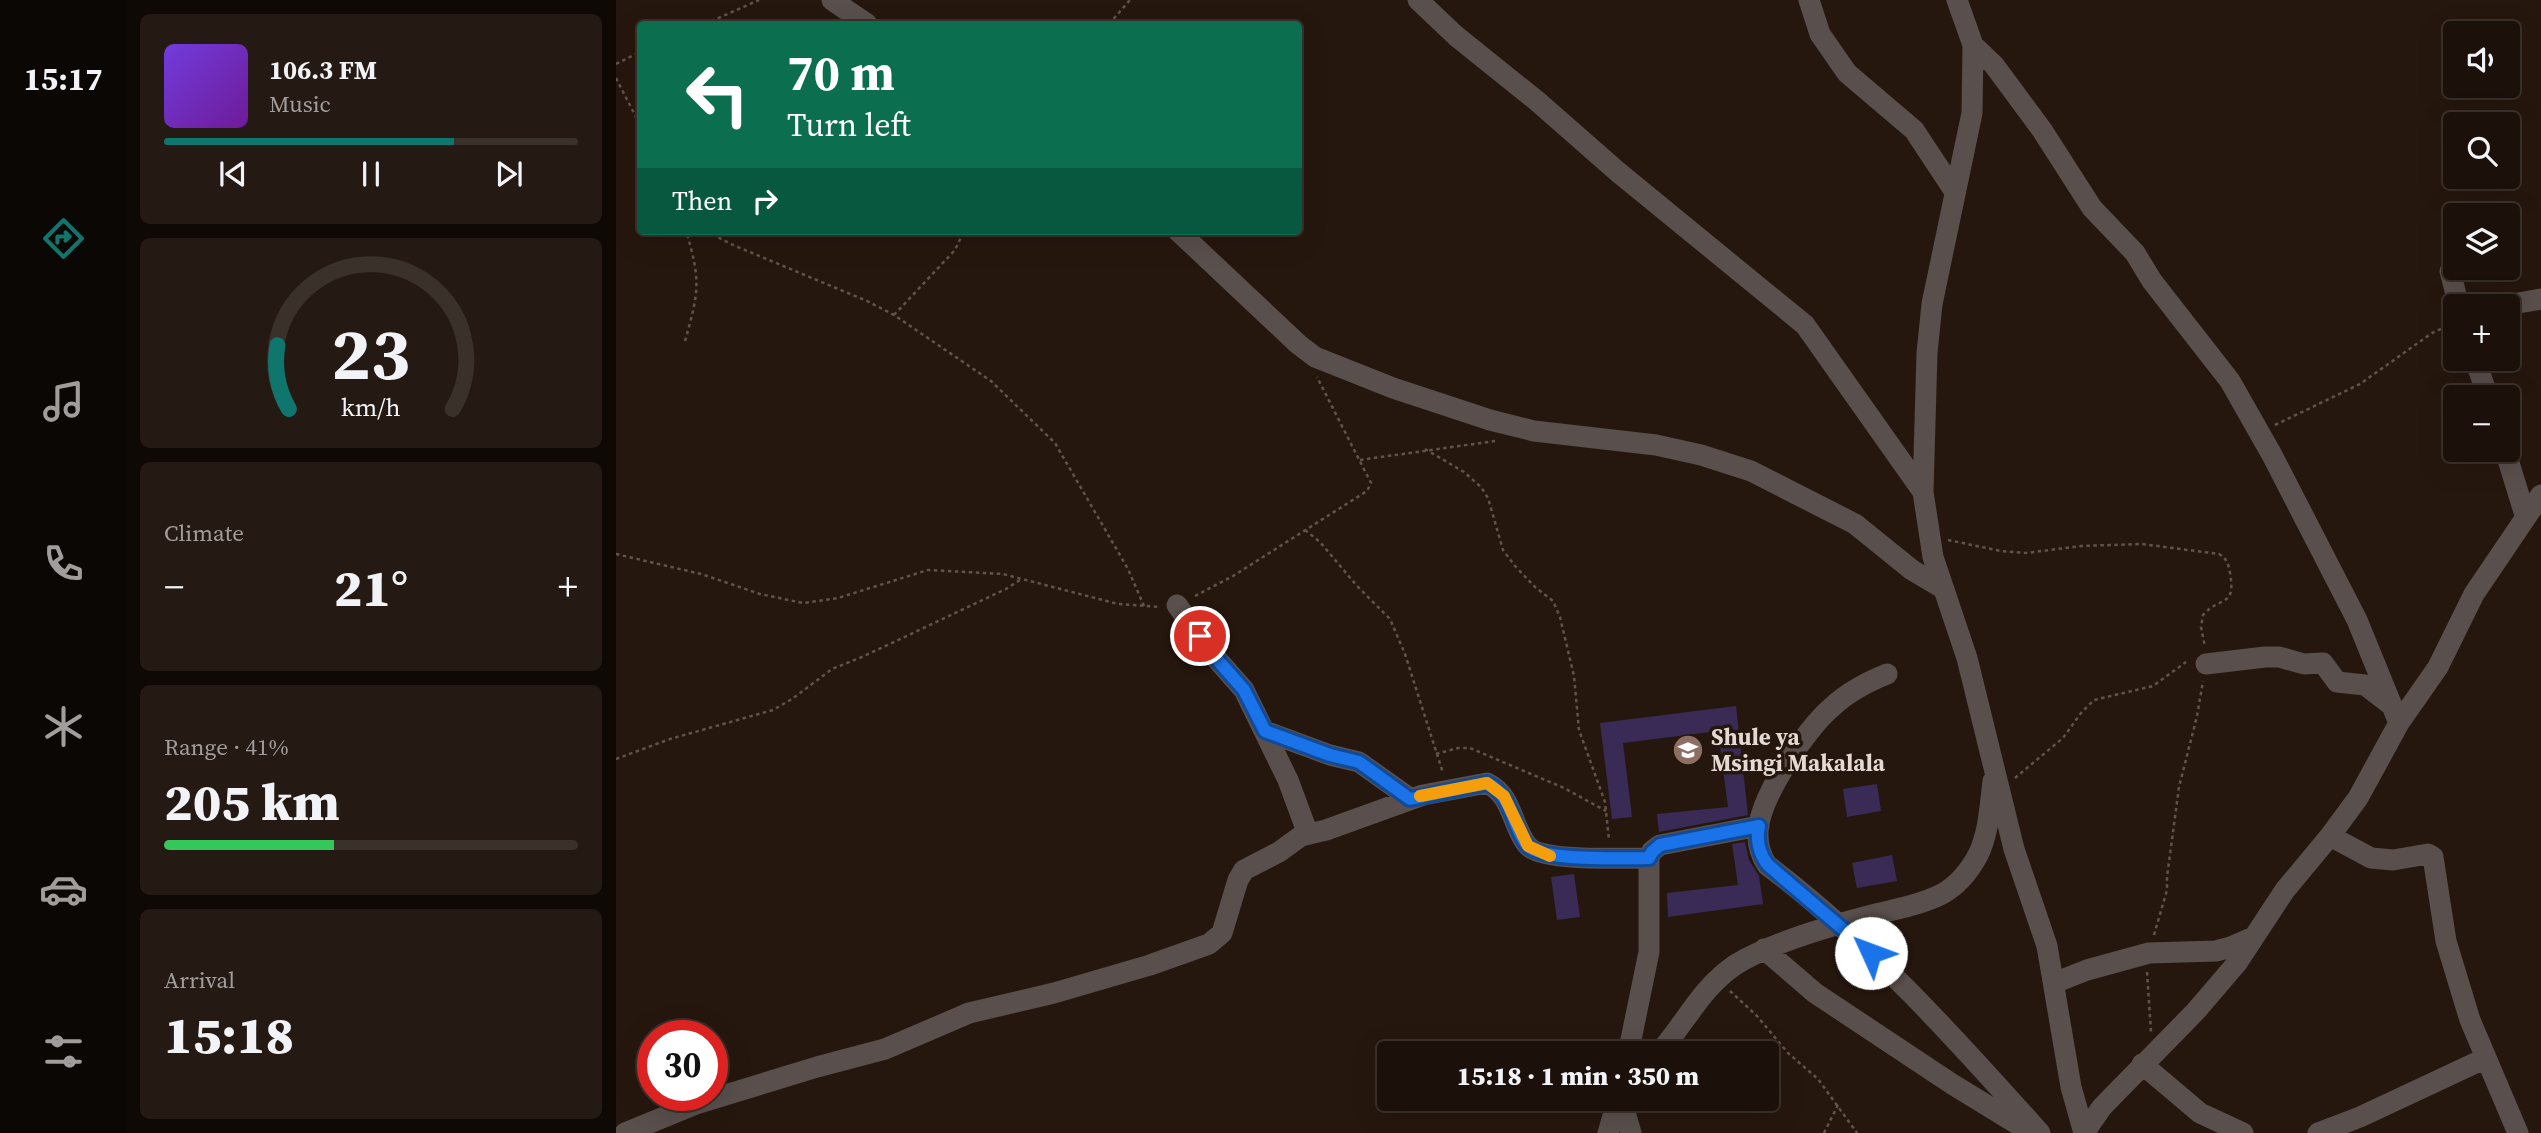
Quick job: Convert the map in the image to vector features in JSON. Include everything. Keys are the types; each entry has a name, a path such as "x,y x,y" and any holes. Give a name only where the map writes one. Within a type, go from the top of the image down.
{"street":[{"path":"832,0 863,21"},
{"path":"1418,0 1456,36 1805,325 1923,492"},
{"path":"1808,0 1820,34 1847,73 1914,130 1955,192"},
{"path":"1957,0 1973,46 1972,113 1932,304 1927,353 1923,492 1933,557 1968,658 2014,849 2047,946 2071,1087 2084,1133"},
{"path":"1973,46 1994,65 2042,130 2092,208 2135,253 2160,292 2230,381 2357,620 2396,714"},
{"path":"1182,235 1315,357 1393,388 1490,420 1534,430 1656,445 1701,454 1751,471 1855,524 1912,570 1944,589"},
{"path":"2520,303 2541,299"},
{"path":"2509,462 2525,515"},
{"path":"2084,1133 2102,1107 2194,1012 2237,962 2285,890 2358,798 2396,714 2438,667 2474,594 2541,495"},
{"path":"1177,605 1215,657 1244,690 1288,780 1308,834"},
{"path":"2198,662 2279,657 2304,664 2323,663 2337,682 2365,685 2396,714"},
{"path":"1887,674 1850,693 1831,708 1800,742 1764,808 1758,832 1759,848 1768,865 1839,924 1930,1014 2040,1133"},
{"path":"1265,731 1330,755 1359,762 1410,799"},
{"path":"1667,1041 1700,996 1735,965 1764,949 1839,924 1917,904 1942,894 1957,884 1979,853 1986,832 1995,768"},
{"path":"625,1133 696,1104 885,1049 969,1013 1055,993 1150,965 1209,944 1222,933 1238,880 1244,870 1279,852 1301,836 1410,799 1481,783 1494,787 1504,796 1524,840 1533,850 1550,856 1649,858"},
{"path":"1631,1041 1649,952 1649,858 1652,852 1660,845 1759,826"},
{"path":"2330,836 2371,858 2393,860 2426,854 2432,857 2446,941 2470,1020 2518,1133"},
{"path":"2054,983 2087,970 2149,953 2216,951 2257,935"},
{"path":"1764,949 1826,1000 1951,1084 2032,1133"},
{"path":"2148,1058 2167,1083 2200,1113 2243,1133"},
{"path":"2318,1133 2360,1117 2486,1058"},
{"path":"1608,1133 1615,1111"},
{"path":"1623,1111 1630,1133"}],"path":[{"path":"712,21 759,0"},
{"path":"1112,21 1130,0"},
{"path":"616,64 637,54"},
{"path":"616,78 637,119"},
{"path":"685,341 697,297 697,266 687,235"},
{"path":"714,235 894,315 991,381 1055,443 1128,569 1144,607"},
{"path":"894,315 955,250 962,235"},
{"path":"2259,432 2360,384 2432,333 2443,328"},
{"path":"616,554 701,574 760,594 803,603 838,598 928,570 1003,574 1118,604 1144,607 1177,605 1233,576 1367,491 1371,483 1301,346"},
{"path":"1360,460 1500,440"},
{"path":"1425,449 1464,471 1480,487 1488,498 1503,550 1521,573 1553,601 1560,617 1574,676 1579,730 1605,802 1610,858"},
{"path":"1305,530 1320,542 1390,620 1405,654 1449,789"},
{"path":"1929,536 2001,551 2026,553 2081,546 2142,544 2219,554 2228,563 2232,590 2227,599 2207,610 2200,620 2197,716 2179,788 2166,877 2167,890 2149,953 2146,982 2148,1058"},
{"path":"616,759 682,736 773,710 832,669 1006,589 1021,579"},
{"path":"2000,793 2022,771 2063,738 2089,704 2113,695 2153,686 2198,662"},
{"path":"1436,754 1470,748 1564,788 1606,811"},
{"path":"1718,979 1757,1016 1788,1053 1818,1079 1857,1133"},
{"path":"1824,1133 1838,1105"}],"building":[{"path":"1736,706 1748,815 1659,832 1657,814 1728,807 1718,731 1623,743 1632,817 1612,819 1600,723"},
{"path":"1877,784 1881,811 1847,817 1843,789"},
{"path":"1745,842 1749,860 1759,876 1763,904 1668,917 1667,893 1738,885 1732,844"},
{"path":"1892,855 1897,881 1857,888 1852,863"},
{"path":"1574,874 1580,917 1557,920 1551,877"}],"slow traffic":[{"path":"1420,796 1487,783 1504,796 1528,846 1550,856"}],"place":[{"name":"Shule ya Msingi Makalala","path":"1688,750"}],"route":[{"path":"1200,636 1244,690 1265,731 1330,755 1359,762 1410,799 1487,783 1504,796 1528,846 1550,856 1649,858 1660,845 1759,826 1759,848 1768,865 1871,953"}]}
